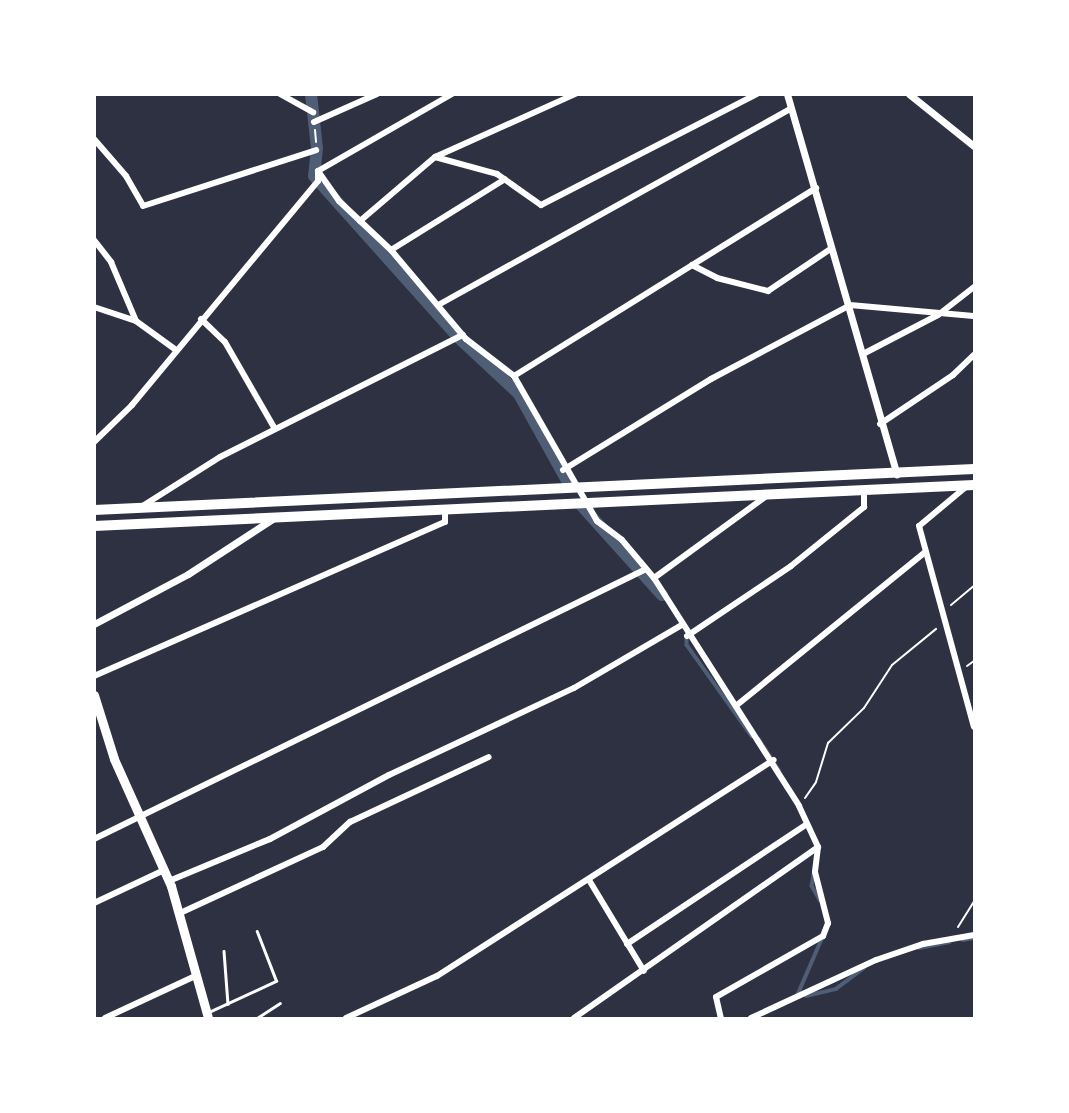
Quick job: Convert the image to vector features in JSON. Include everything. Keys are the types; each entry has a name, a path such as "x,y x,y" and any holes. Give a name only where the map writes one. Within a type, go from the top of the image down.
{"main road":[{"path":"94,510 975,469"},
{"path":"780,479 781,494"},
{"path":"94,526 445,512 971,485"},
{"path":"94,695 114,759 169,881 207,1016"}],"street":[{"path":"280,94 313,112"},
{"path":"314,122 377,94"},
{"path":"318,171 392,124 452,94"},
{"path":"360,220 435,157 575,94"},
{"path":"435,157 505,179 541,205 757,94"},
{"path":"787,94 850,305 880,424 897,474"},
{"path":"909,94 975,146"},
{"path":"440,304 791,109"},
{"path":"94,139 126,176 143,206 316,150"},
{"path":"318,171 339,201 391,250 440,304 463,335 514,376 563,470 597,521 622,540 654,578 687,636 774,760 799,806 818,847 815,872 828,923 824,936 716,997 721,1018"},
{"path":"94,442 132,405 318,181 318,171"},
{"path":"391,250 505,179"},
{"path":"514,376 816,188"},
{"path":"94,240 111,262 136,321"},
{"path":"692,265 718,278 768,291 832,248"},
{"path":"863,354 942,312 975,287"},
{"path":"563,470 711,379 850,305 975,316"},
{"path":"94,307 136,321 176,350"},
{"path":"201,319 225,342 275,429"},
{"path":"139,508 275,429 463,335"},
{"path":"880,424 975,355"},
{"path":"971,485 919,526 945,609 975,727"},
{"path":"687,636 791,566 864,507 864,489"},
{"path":"654,578 769,494"},
{"path":"94,676 445,522 445,512"},
{"path":"94,624 188,574 275,517"},
{"path":"737,705 925,552"},
{"path":"94,839 141,819 646,569"},
{"path":"169,881 270,839 389,775 573,688 682,625"},
{"path":"178,914 323,847 350,821 489,757"},
{"path":"346,1018 437,976 774,760"},
{"path":"627,944 807,824"},
{"path":"575,1018 818,847"},
{"path":"94,903 164,870"},
{"path":"589,880 644,971"},
{"path":"751,1018 876,960 923,944 975,935"},
{"path":"104,1018 195,976"}],"lane":[{"path":"207,1016 276,981 257,932"},
{"path":"224,951 228,1004"},
{"path":"257,1018 280,1003"}],"path":[{"path":"314,122 316,150"},
{"path":"945,609 975,586"},
{"path":"799,806 816,782 828,743 863,708 892,665 947,619"},
{"path":"951,940 975,901"}],"waterway":[{"path":"311,94 317,148 314,176 459,338 519,394 570,486"},
{"path":"581,505 662,595"},
{"path":"687,636 687,645 752,736"},
{"path":"759,739 779,770"},
{"path":"814,874 812,886 820,900"},
{"path":"797,996 823,936"},
{"path":"963,940 974,938"},
{"path":"919,948 949,942"},
{"path":"806,996 836,989 864,968"}]}
